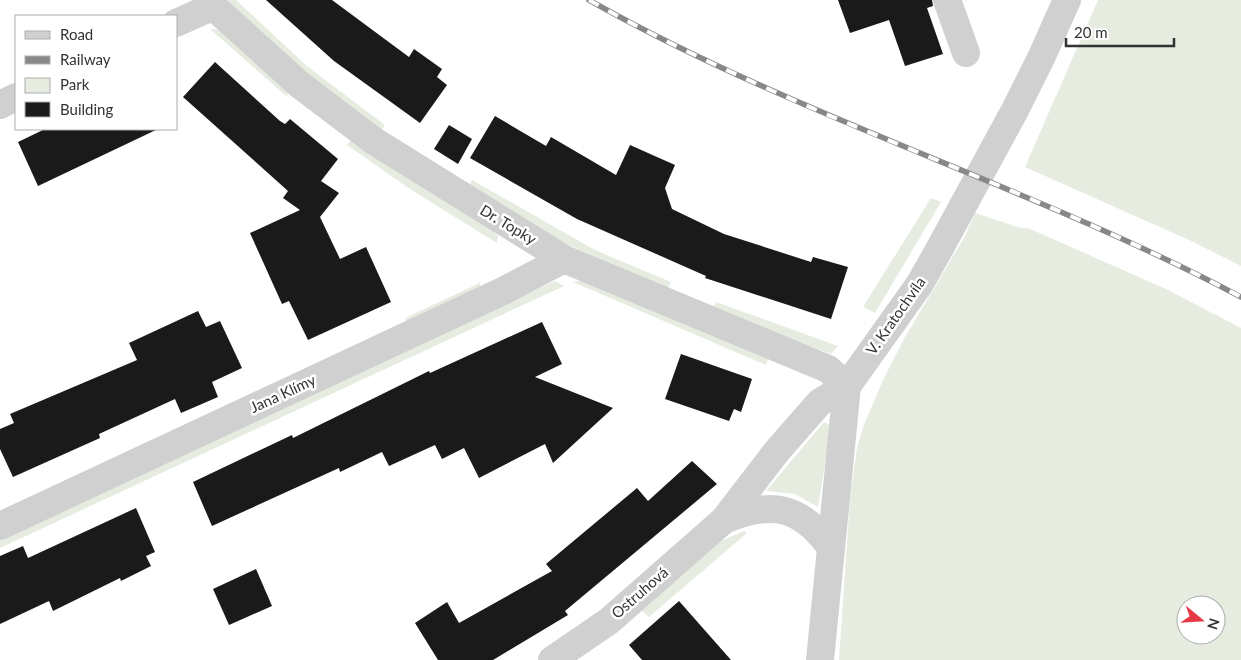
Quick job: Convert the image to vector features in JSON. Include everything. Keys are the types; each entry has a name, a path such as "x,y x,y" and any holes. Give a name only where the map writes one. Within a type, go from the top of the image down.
{"street":[{"path":"947,0 966,54"},
{"name":"V. Kratochvíla","path":"820,660 847,386 918,285 940,248 1015,110 1041,58 1066,0"},
{"path":"178,22 209,3"},
{"name":"Dr. Topky","path":"209,3 300,84 374,141 564,259 828,369 847,386"},
{"path":"0,105 15,98"},
{"name":"Jana Klímy","path":"0,526 503,291 564,259"},
{"name":"Ostruhová","path":"552,660 609,621 724,520 777,451 820,402 847,386"},
{"name":"Ostruhová","path":"724,520 751,511 784,510 807,521 818,529 831,548"}],"green space":[{"path":"225,0 236,0 308,67 385,125 381,131 306,74"},
{"path":"1098,0 1241,0 1241,266 1189,240 1025,167"},
{"path":"210,29 222,30 291,91 286,96"},
{"path":"352,139 490,228 498,236 497,243 410,189 347,145"},
{"path":"472,180 595,250 671,282 667,290 556,239 468,188"},
{"path":"931,198 941,202 875,313 863,307"},
{"path":"975,213 1021,228 1028,228 1166,289 1241,328 1241,660 839,660 850,498 857,448 864,424 904,339 965,236"},
{"path":"584,280 759,352 768,359 766,365 573,282"},
{"path":"555,281 564,286 0,548 0,539"},
{"path":"480,283 480,290 409,323 405,318"},
{"path":"716,302 838,346 831,354 713,309"},
{"path":"824,422 830,425 831,429 818,507 795,494 766,491"},
{"path":"744,531 747,533 649,617 641,610 721,541"}],"building":[{"path":"266,0 332,0 409,57 414,49 442,69 437,77 447,85 420,123 334,61"},
{"path":"838,0 932,0 933,6 927,8 943,54 905,66 889,20 850,33"},
{"path":"215,62 280,121 285,124 290,119 338,159 321,181 339,193 320,217 340,259 366,247 391,302 308,340 289,301 282,304 250,233 300,210 283,198 288,191 183,97"},
{"path":"495,116 546,146 551,137 616,175 630,145 675,165 665,188 672,209 724,234 811,262 813,257 848,267 831,319 705,278 706,276 577,219 470,158"},
{"path":"449,125 472,139 458,164 434,149"},
{"path":"43,130 156,130 38,186 18,142"},
{"path":"198,311 206,327 220,321 242,368 212,382 218,397 181,413 175,399 99,434 100,438 13,477 0,449 0,429 14,423 10,414 137,360 129,343"},
{"path":"542,322 562,364 535,377 613,408 553,463 545,444 479,478 464,448 442,459 435,445 389,466 382,452 340,472 339,468 212,526 193,482 292,435 293,438 429,371 430,373"},
{"path":"681,354 752,379 741,412 734,409 729,421 665,399"},
{"path":"692,461 717,484 565,611 568,615 493,660 438,660 415,623 447,602 459,623 552,571 546,564 637,488 648,501"},
{"path":"136,508 155,552 146,556 151,566 121,581 120,578 53,611 49,601 0,624 0,556 23,546 28,558"},
{"path":"256,569 272,606 229,625 213,589"},
{"path":"679,601 731,660 642,660 629,645"}],"railway":[{"path":"589,0 668,42 749,80 1080,220 1161,257 1241,297"}]}
